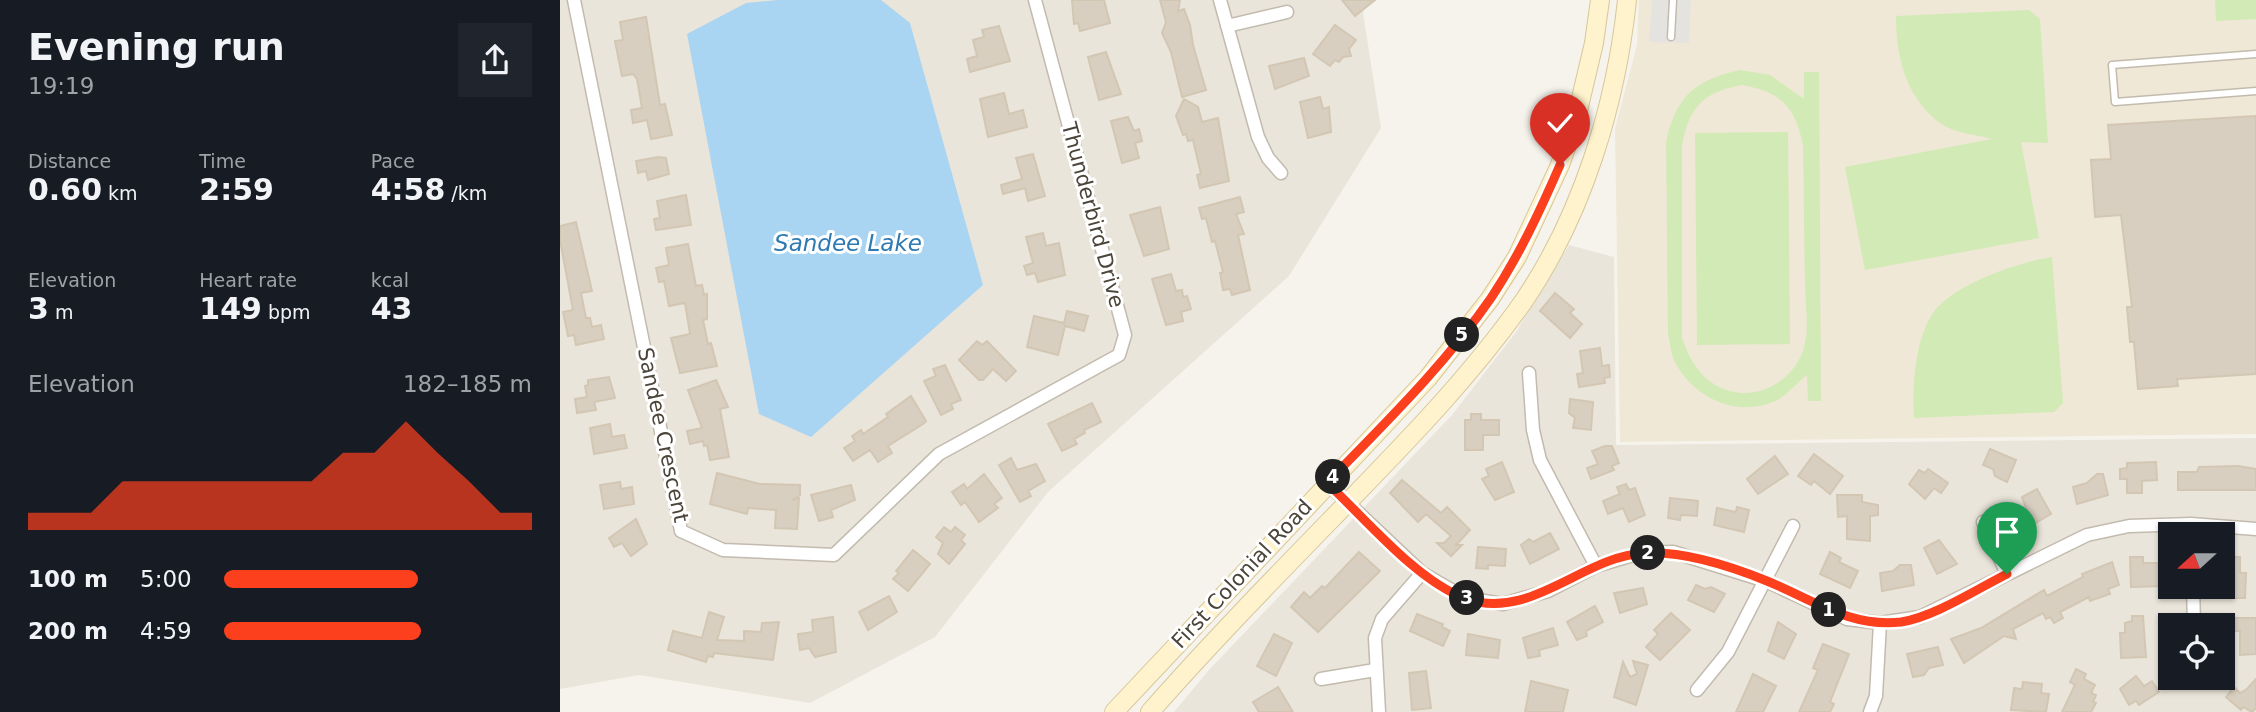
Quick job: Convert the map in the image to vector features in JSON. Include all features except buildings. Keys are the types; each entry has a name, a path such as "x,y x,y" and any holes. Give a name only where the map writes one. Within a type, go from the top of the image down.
{"main road":[{"name":"First Colonial Road","path":"1114,712 1428,378 1490,299 1517,257 1560,165 1576,119 1594,43 1600,0"},
{"name":"First Colonial Road","path":"1150,712 1466,377 1524,300 1567,220 1602,132 1622,52 1627,0"}],"street":[{"name":"Sandee Crescent","path":"574,0 681,531 723,551 834,555 939,454 1051,391"},
{"name":"Thunderbird Drive","path":"1035,0 1125,335 1119,355 1051,391"},
{"path":"1220,0 1258,137 1268,158 1281,173"},
{"path":"1227,26 1287,12"},
{"path":"1529,373 1533,430 1540,460 1596,566"},
{"path":"1327,483 1422,573 1465,598 1503,604 1548,591 1596,566 1640,553 1673,552 1766,581 1847,619 1881,623 1920,617 2087,535 2129,526 2158,527"},
{"path":"1983,522 2007,574"},
{"path":"1697,690 1728,652 1793,526"},
{"path":"2235,528 2256,528"},
{"path":"1379,712 1375,638 1382,619 1422,573"},
{"path":"1870,712 1876,696 1881,623"},
{"path":"1321,679 1375,670"}],"lane":[{"path":"1671,37 1673,0"},
{"path":"2256,54 2112,65 2115,102 2256,91"}],"shaded area":[{"path":"560,0 1361,0 1381,128 1289,276 1048,492 935,637 810,703 639,675 560,689"},
{"path":"1639,0 2256,0 2256,434 1620,442 1615,129 1637,45"},
{"path":"1652,0 1691,0 1689,43 1649,42"},
{"path":"1569,245 1614,257 1616,445 2256,438 2256,712 1174,712 1208,671 1452,415 1516,332"}],"green space":[{"path":"2215,0 2256,0 2256,19 2216,21"},
{"path":"2029,10 2040,19 2048,143 2021,142 2039,238 1865,270 1845,167 1992,139 1949,128 1925,110 1904,73 1896,16"},
{"path":"1740,70 1770,75 1804,99 1804,72 1819,72 1821,401 1808,401 1807,375 1773,402 1759,406 1731,406 1705,395 1694,386 1684,376 1673,357 1668,333 1666,142 1675,113 1690,92 1724,74","holes":["1742,85 1755,88 1784,103 1796,120 1803,145 1807,329 1802,355 1788,374 1769,388 1746,393 1724,389 1707,379 1690,357 1682,338 1682,146 1694,111 1708,97"]},
{"path":"1788,132 1790,344 1697,345 1695,133"},
{"path":"2052,257 2063,403 2054,412 1914,418 1914,378 1919,349 1933,313 1955,293 1988,276"}],"water":[{"name":"Sandee Lake","path":"778,0 881,0 910,23 983,285 811,437 759,414 687,34 746,3"}],"route":[{"path":"1560,165 1517,257 1490,299 1428,378 1327,483 1422,573 1465,598 1503,604 1548,591 1596,566 1640,553 1673,552 1766,581 1847,619 1881,623 1920,617 2007,574"}]}
